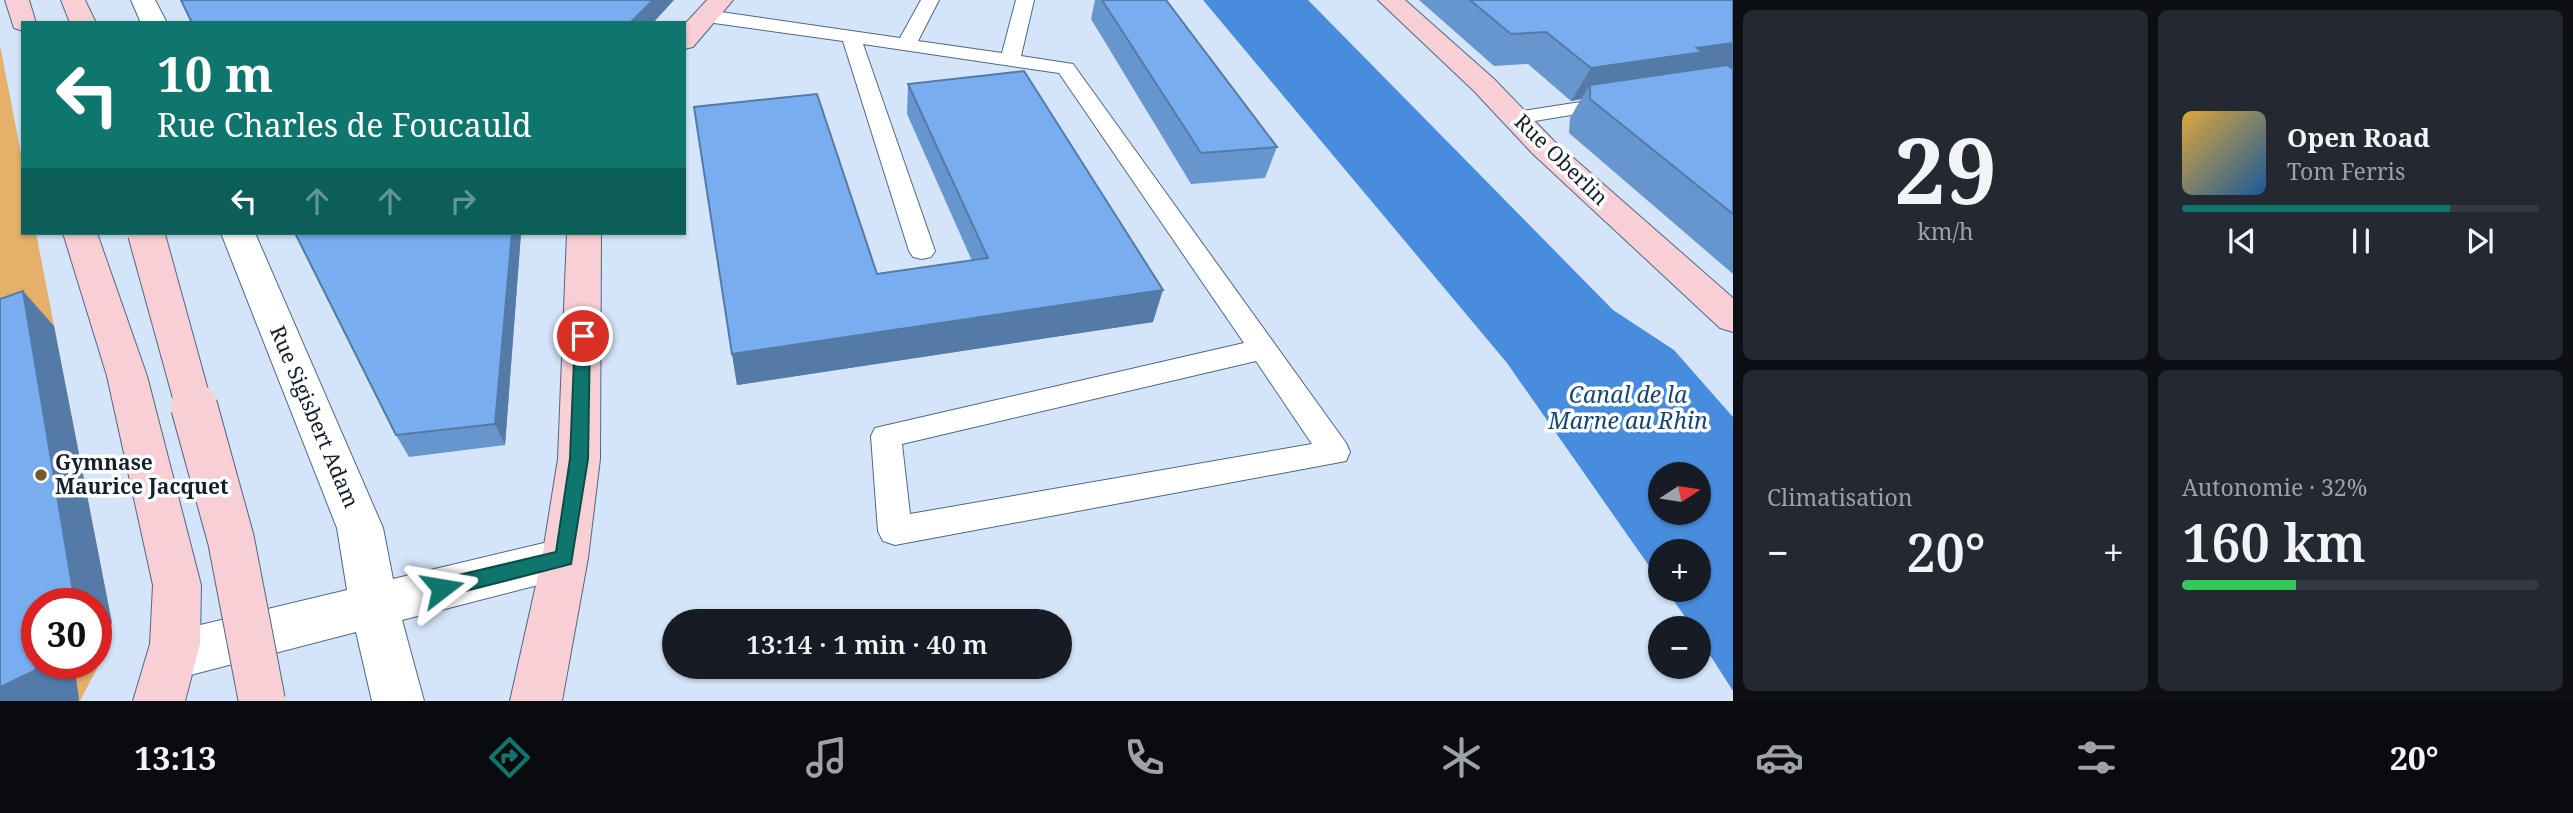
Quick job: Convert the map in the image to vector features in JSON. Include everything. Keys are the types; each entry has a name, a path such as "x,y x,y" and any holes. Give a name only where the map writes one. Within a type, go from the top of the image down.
{"main road":[{"path":"17,0 22,21"},
{"path":"73,0 82,21"},
{"name":"Rue Oberlin","path":"1390,0 1484,85 1543,147 1733,319"},
{"path":"686,39 714,8"},
{"path":"81,235 127,376 177,585 180,614 178,678 159,701"},
{"path":"147,235 231,540 262,701"},
{"path":"536,701 565,558 579,459 584,235"}],"street":[{"path":"143,0 153,21"},
{"name":"Rue Sigisbert Adam","path":"239,235 360,528 374,605 398,701"},
{"path":"178,678 374,605 565,558"}],"lane":[{"path":"907,44 930,0"},
{"path":"1010,59 1025,0"},
{"path":"714,8 851,36 1066,68 1264,349 1335,452 895,531 886,436 1264,349"},
{"path":"851,36 922,251"},
{"path":"1516,118 1638,99"}],"shaded area":[{"name":"Gymnase Maurice Jacquet","path":"0,45 21,154 21,235 36,235 105,588 21,588 21,679 91,679 80,701 0,701"}],"water":[{"name":"Canal de la Marne au Rhin","path":"1203,0 1308,0 1613,310 1674,350 1733,417 1733,691 1711,657 1711,616 1684,616 1675,602 1711,602 1711,539 1648,539 1648,564 1507,363"}],"building":[{"path":"181,0 653,0 632,21 191,21"},
{"path":"1102,0 1166,0 1277,147 1201,153"},
{"path":"1470,0 1733,0 1733,43 1697,48 1703,52 1591,68 1546,32 1511,34"},
{"path":"1727,65 1733,69 1733,214 1590,99 1590,85"},
{"path":"1024,71 1163,290 732,354 694,107 817,94 877,274 988,258 908,84"},
{"path":"296,235 512,235 495,424 396,435"},
{"path":"23,291 72,588 21,588 21,677 0,687 0,299"}],"place":[{"name":"Gymnase Maurice Jacquet","path":"41,475"}],"route":[{"path":"442,588 565,558 579,459 583,336"}]}
